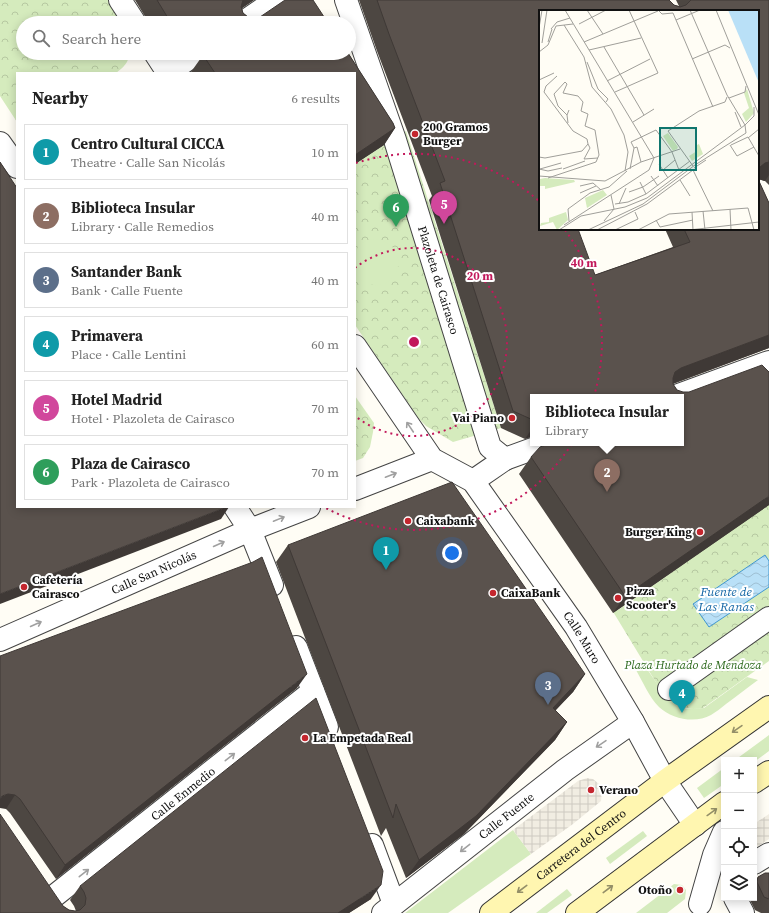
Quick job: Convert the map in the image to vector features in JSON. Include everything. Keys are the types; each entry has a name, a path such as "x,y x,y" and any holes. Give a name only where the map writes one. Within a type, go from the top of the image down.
{"main road":[{"name":"Carretera del Centro","path":"492,913 665,781 769,707"},
{"path":"757,780 769,772"},
{"path":"577,913 721,805"}],"street":[{"path":"120,0 130,16"},
{"path":"252,16 276,0"},
{"name":"Plazoleta de Cairasco","path":"346,0 352,16"},
{"name":"Plazoleta de Cairasco","path":"356,29 395,140 497,453"},
{"path":"160,60 167,72"},
{"path":"169,72 187,60"},
{"path":"0,143 16,166"},
{"path":"356,347 432,459 356,489"},
{"path":"681,394 769,362"},
{"path":"473,481 497,453 533,446"},
{"name":"Calle Muro","path":"432,459 473,481 576,627 633,722 665,781 695,825"},
{"path":"236,508 250,530 279,603"},
{"name":"Calle San Nicolás","path":"0,640 250,530 305,508"},
{"path":"669,689 769,618"},
{"path":"287,625 333,743"},
{"name":"Calle Enmedio","path":"59,905 313,691"},
{"name":"Calle Fuente","path":"388,908 565,770 633,722"},
{"path":"364,824 388,908"},
{"path":"697,910 714,855 721,839"},
{"path":"757,861 769,854"},
{"path":"714,855 721,871"},
{"path":"40,878 59,905"},
{"path":"737,901 743,913"}],"green space":[{"path":"0,0 110,0 120,16 16,16 16,60 128,60 123,67 117,72 16,72 16,120 0,96"},
{"path":"406,131 501,428 453,442 426,426 419,419 356,326 356,163"},
{"path":"373,239 385,242 393,247 397,255 398,264 396,272 391,279 384,284 369,284 361,280 356,274 356,251 363,242"},
{"path":"356,397 374,423 370,447 363,458 356,461"},
{"name":"Plaza Hurtado de Mendoza","path":"769,504 769,561 765,555 709,627 769,587 769,661 703,708 692,709 676,705 663,694 612,610 618,610"},
{"path":"647,669 668,700 681,708 689,709 704,708 747,677 758,680 711,715 705,718 691,720 670,715 655,703 636,670"},
{"path":"769,735 769,751 757,760 757,757 739,757"},
{"path":"721,770 721,786 704,798 697,788"},
{"path":"513,830 531,854 448,913 405,913"},
{"path":"643,831 647,836 610,864 606,858"},
{"path":"674,884 682,885 686,890 685,899 667,913 636,913"},
{"path":"567,889 572,895 547,913 536,913"}],"shaded area":[{"path":"587,778 593,779 599,784 602,791 601,801 573,824 531,854 513,830 578,781"},
{"path":"769,814 769,839 757,847 757,829 757,822"}],"water":[{"name":"Fuente de Las Ranas","path":"765,555 769,561 769,587 709,627 693,604"}],"building":[{"path":"157,0 243,0 241,7 243,13 247,16 167,16"},
{"path":"285,0 313,0 323,16 261,16"},
{"path":"377,0 669,0 674,5 680,7 686,5 691,0 769,0 769,162 765,163 759,170 759,10 539,10 539,230 578,230 595,275 690,242 684,230 759,230 759,181 769,203 769,335 681,368 675,372 673,384 677,390 689,392 762,365 769,372 769,496 625,596 531,457 543,446 684,446 684,394 530,394 530,419 513,411 440,183 445,181"},
{"path":"206,60 352,60 395,128 356,154 356,72 214,72"},
{"path":"0,162 16,186 16,508 224,508 0,594"},
{"path":"452,482 585,674 553,708 567,722 476,816 419,860 396,804 393,818 288,545"},
{"path":"262,557 307,674 65,865 20,799 15,795 8,794 2,796 0,799 0,656 253,562"},
{"path":"316,698 383,871 381,885 338,913 0,913 0,814 63,906 69,910 80,910 85,905 86,898 80,886"},
{"path":"765,873 769,873 769,899 764,897 757,882 758,877"}],"place":[{"name":"200 Gramos Burger","path":"415,134"},
{"name":"Hotel Madrid","path":"444,224"},
{"name":"Plaza de Cairasco","path":"396,227"},
{"name":"Vai Piano","path":"512,418"},
{"name":"Biblioteca Insular","path":"607,492"},
{"name":"Caixabank","path":"408,521"},
{"name":"Burger King","path":"700,532"},
{"name":"Centro Cultural CICCA","path":"386,570"},
{"name":"Cafetería Cairasco","path":"24,587"},
{"name":"CaixaBank","path":"493,593"},
{"name":"Pizza Scooter's","path":"618,598"},
{"name":"Santander Bank","path":"548,705"},
{"name":"Primavera","path":"682,713"},
{"name":"La Empetada Real","path":"305,738"},
{"name":"Verano","path":"591,790"},
{"name":"Otoño","path":"680,890"}]}
